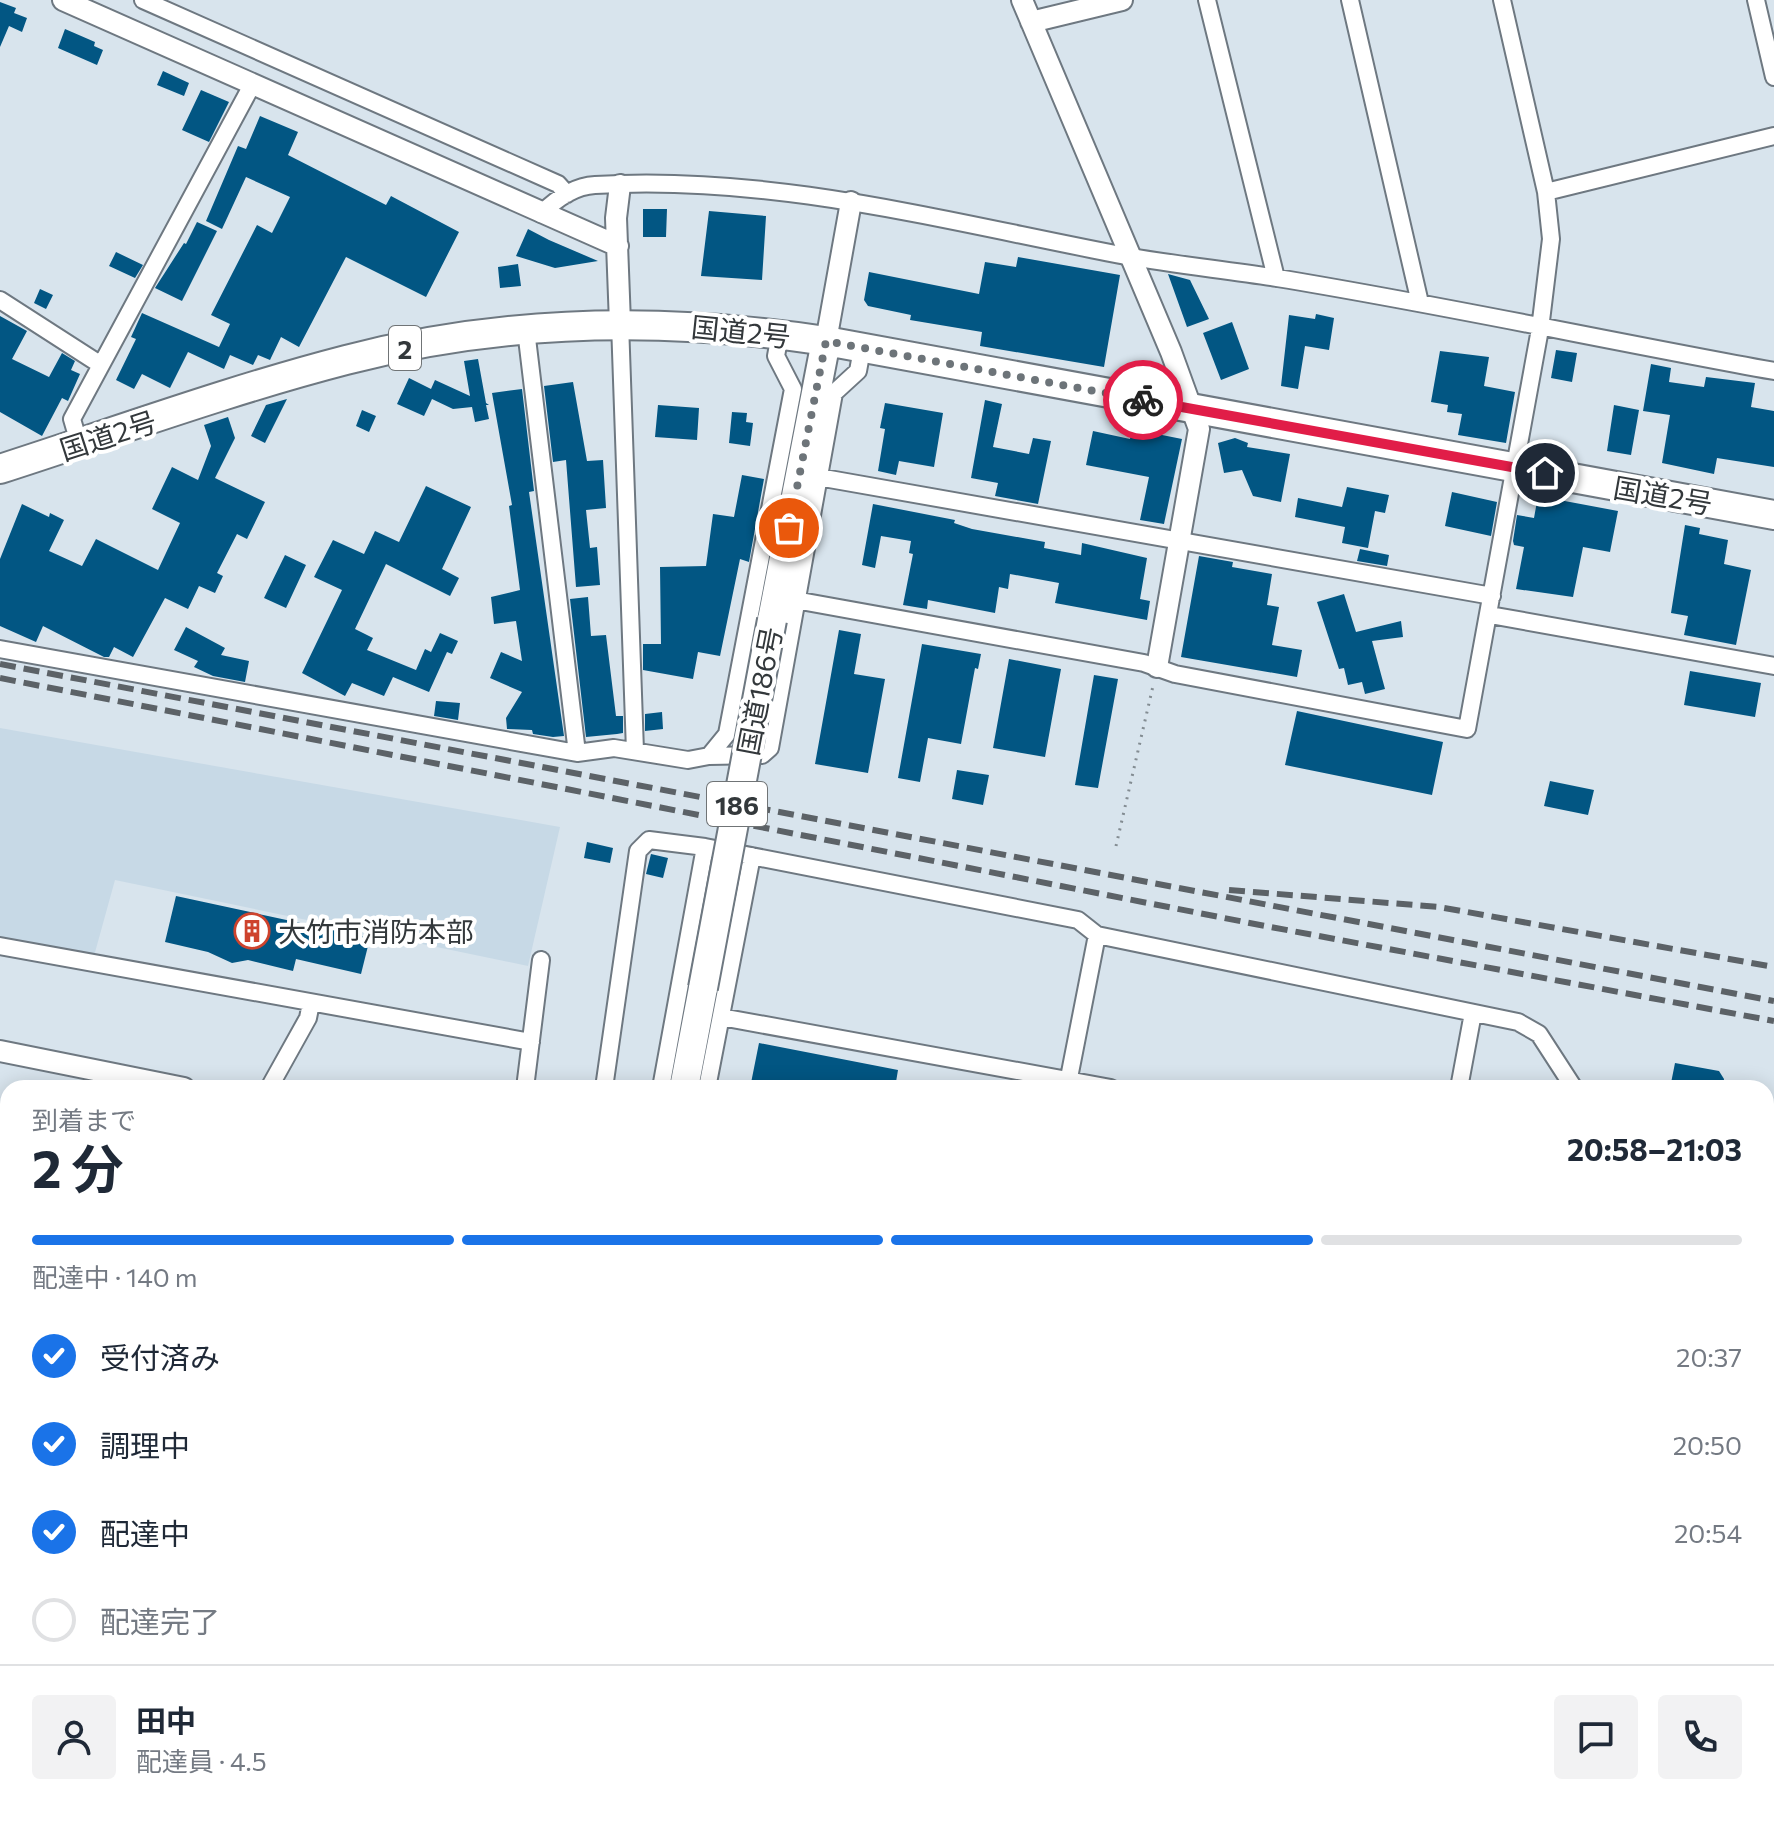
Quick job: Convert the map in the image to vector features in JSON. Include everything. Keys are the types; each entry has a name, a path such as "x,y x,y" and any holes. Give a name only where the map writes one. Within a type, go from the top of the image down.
{"highway":[{"name":"国道2号","path":"0,469 347,360 438,341 620,323 780,334 826,341 1774,515"},
{"name":"国道186号","path":"685,1080 826,341"}],"street":[{"path":"63,0 618,246"},
{"path":"143,0 558,184 567,194"},
{"path":"1022,0 1131,257 1199,429 1157,667"},
{"path":"1031,22 1122,0"},
{"path":"1207,0 1276,278"},
{"path":"1350,0 1420,303"},
{"path":"795,600 1157,667 1467,729 1540,329 1551,239 1546,192 1502,0"},
{"path":"1756,0 1774,77"},
{"path":"79,443 72,419 252,85"},
{"path":"1546,192 1774,136"},
{"path":"541,214 567,194 591,185 699,185 851,202 1131,257 1420,303 1540,329 1774,371"},
{"path":"620,185 616,218 635,751"},
{"path":"826,341 851,202"},
{"path":"0,300 101,365"},
{"path":"526,330 577,753"},
{"path":"709,756 727,734 793,389 776,356 780,334"},
{"path":"0,649 577,753 614,748 688,760 709,756 762,755 770,748 834,393 858,371 862,349"},
{"path":"818,477 1492,596"},
{"path":"1490,615 1774,666"},
{"path":"605,1080 638,851 649,840 705,847 1078,920 1097,935 1518,1022 1539,1034 1569,1080"},
{"path":"705,847 704,981 721,1017 709,1080"},
{"path":"664,1080 752,856"},
{"path":"1069,1080 1097,935"},
{"path":"0,946 531,1042"},
{"path":"526,1080 541,960"},
{"path":"273,1080 308,1018 311,1003"},
{"path":"1460,1080 1473,1013"},
{"path":"721,1017 1047,1080"},
{"path":"0,1051 144,1080"}],"path":[{"path":"1116,846 1157,667"}],"shaded area":[{"path":"0,728 560,827 528,966 115,880 94,956 0,938"}],"building":[{"path":"0,2 16,8 14,13 27,18 22,32 9,26 0,47"},
{"path":"65,29 95,42 94,46 103,50 97,65 58,48"},
{"path":"163,71 189,83 184,96 157,85"},
{"path":"201,90 229,102 209,142 182,130"},
{"path":"260,116 298,132 288,155 386,205 391,196 459,232 426,297 346,257 299,347 281,337 270,360 258,355 253,365 230,355 224,369 188,352 170,388 142,374 134,389 116,380 136,339 131,337 142,313 219,347 230,324 211,315 257,225 272,233 290,197 246,177 222,229 206,221 238,146 246,149"},
{"path":"643,209 667,209 666,237 643,237"},
{"path":"709,211 766,216 762,280 701,276"},
{"path":"197,222 217,231 182,301 155,288 186,244"},
{"path":"528,229 598,261 555,268 516,256"},
{"path":"116,252 143,265 135,278 109,266"},
{"path":"1018,257 1120,275 1104,367 980,346 982,332 910,320 911,315 868,306 864,300 869,272 979,294 985,262 1016,267"},
{"path":"518,264 521,286 500,288 498,267"},
{"path":"1168,274 1190,280 1209,319 1187,327"},
{"path":"40,289 53,295 46,309 34,303"},
{"path":"1316,314 1334,318 1329,350 1305,346 1298,389 1281,386 1289,315 1315,319"},
{"path":"0,316 27,331 12,359 49,377 62,353 75,361 71,370 80,374 68,401 62,398 42,436 0,412"},
{"path":"1232,322 1249,369 1221,380 1203,333"},
{"path":"1556,350 1577,353 1572,382 1551,378"},
{"path":"1440,351 1489,357 1484,386 1515,392 1506,443 1458,435 1462,414 1447,412 1448,405 1431,402"},
{"path":"478,359 486,403 489,405 486,405 489,419 475,422 472,407 453,409 432,399 424,416 397,404 409,378 431,389 435,380 470,396 464,361"},
{"path":"1651,364 1671,368 1669,382 1704,387 1706,377 1755,383 1751,407 1774,411 1774,467 1717,458 1714,474 1662,463 1670,415 1643,411"},
{"path":"573,382 587,461 603,460 606,508 586,510 590,548 597,547 600,585 576,587 566,460 553,462 544,386"},
{"path":"522,389 534,491 529,492 564,736 507,729 506,718 522,692 490,678 501,652 522,661 516,621 494,624 491,597 520,590 509,506 512,505 492,393"},
{"path":"287,399 265,443 251,436 266,405"},
{"path":"985,400 1002,404 993,447 1029,454 1033,438 1051,441 1038,504 995,496 998,483 971,478"},
{"path":"885,403 943,413 934,467 899,461 896,475 878,471 885,429 880,428"},
{"path":"658,405 699,408 697,440 655,437"},
{"path":"1614,405 1639,410 1631,455 1607,451"},
{"path":"362,410 376,416 369,432 356,426"},
{"path":"732,412 747,413 746,422 753,423 750,446 729,443"},
{"path":"228,417 235,438 215,478 265,502 247,539 237,534 217,573 223,576 215,593 199,586 188,609 165,598 133,657 114,647 109,657 104,657 43,626 36,642 0,626 0,559 22,504 49,517 50,513 64,520 49,551 82,566 96,539 158,570 180,523 152,509 172,467 198,480 211,446 204,425"},
{"path":"1132,429 1182,439 1164,524 1140,520 1149,477 1086,465 1093,431 1130,439"},
{"path":"1235,438 1248,443 1247,447 1290,454 1281,502 1253,496 1242,470 1224,473 1218,443"},
{"path":"742,475 764,479 749,562 740,559 720,656 698,652 693,679 643,670 643,644 661,644 660,567 706,566 713,514 734,517"},
{"path":"426,486 471,507 442,569 459,578 450,596 386,564 355,629 373,638 367,650 416,670 425,649 431,652 440,633 458,641 452,654 447,652 429,692 393,677 384,696 352,683 345,696 302,673 342,590 314,577 333,540 364,554 375,531 399,542"},
{"path":"1347,487 1389,495 1385,513 1375,511 1368,548 1342,543 1345,527 1295,517 1298,498 1342,507"},
{"path":"1452,492 1497,502 1491,536 1445,526"},
{"path":"1538,496 1618,511 1610,552 1583,547 1573,597 1516,589 1524,547 1514,545 1513,541 1517,515 1534,518"},
{"path":"873,504 955,520 954,523 972,529 1045,542 1044,548 1081,555 1082,543 1147,558 1140,599 1150,601 1147,620 1055,603 1059,583 1010,574 1008,589 999,587 995,613 928,600 927,609 903,605 913,554 909,553 911,541 881,536 875,568 862,565"},
{"path":"1685,525 1700,528 1699,534 1728,540 1724,564 1751,570 1736,645 1684,635 1688,616 1671,613"},
{"path":"1360,549 1389,555 1387,566 1357,561"},
{"path":"285,555 306,565 286,608 264,598"},
{"path":"1199,556 1233,562 1232,567 1272,574 1267,605 1279,607 1272,645 1302,650 1297,677 1181,657"},
{"path":"1344,594 1356,632 1401,621 1403,637 1372,641 1385,689 1365,694 1362,682 1348,685 1344,668 1339,669 1317,602"},
{"path":"588,597 591,636 606,635 616,716 623,716 623,733 586,737 570,599"},
{"path":"186,627 225,648 221,655 249,661 245,682 213,676 194,667 198,661 174,650"},
{"path":"839,630 861,634 854,674 885,679 868,773 815,764"},
{"path":"922,644 981,654 978,669 975,668 961,744 928,738 920,782 898,778"},
{"path":"1009,659 1061,669 1045,757 993,748"},
{"path":"1690,671 1761,683 1755,717 1684,705"},
{"path":"1094,675 1118,679 1098,788 1075,785"},
{"path":"436,701 460,703 458,720 434,716"},
{"path":"1297,711 1443,742 1432,795 1285,765"},
{"path":"662,712 663,729 645,731 645,714"},
{"path":"957,770 989,775 983,805 952,799"},
{"path":"1550,781 1594,790 1588,815 1544,806"},
{"path":"587,842 613,848 610,863 584,858"},
{"path":"651,854 668,858 663,878 646,874"},
{"name":"大竹市消防本部","path":"176,896 370,938 361,974 296,959 293,971 248,960 232,963 208,952 165,942"},
{"path":"759,1043 898,1070 896,1080 752,1080"},
{"path":"1675,1063 1719,1071 1724,1079 1724,1080 1672,1080"}],"railway":[{"path":"0,664 1774,1001"},
{"path":"0,678 1260,925 1774,1021"},
{"path":"1229,890 1439,907 1774,967"}],"way so far":[{"path":"789,528 826,341 1143,400"}],"place":[{"name":"大竹市消防本部","path":"252,931"}],"route":[{"path":"1143,400 1545,473"}]}
